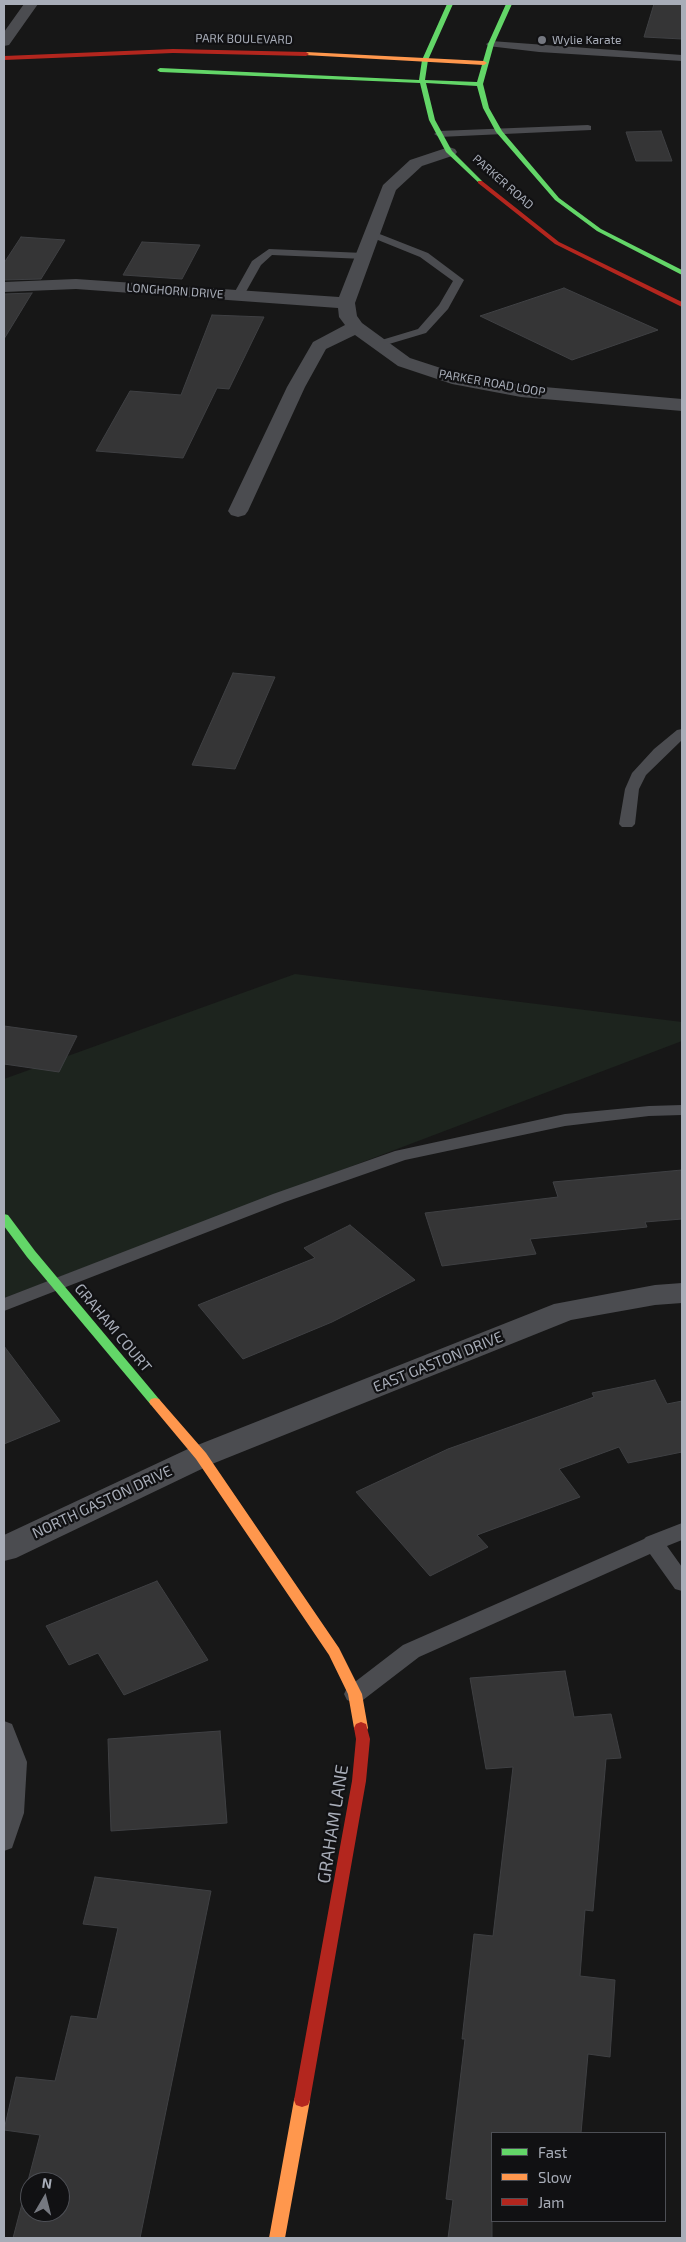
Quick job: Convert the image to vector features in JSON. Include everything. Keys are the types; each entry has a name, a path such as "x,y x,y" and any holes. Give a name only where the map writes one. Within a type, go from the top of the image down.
{"main road":[{"name":"PARKER ROAD","path":"450,4 425,60 422,81 424,94 439,134 449,152 484,186 557,243 682,304"},
{"name":"PARKER ROAD","path":"509,4 484,62 480,84 486,108 499,132 557,199 598,230 682,273"},
{"name":"PARK BOULEVARD","path":"4,58 173,51 342,55 484,62"},
{"path":"4,66 65,67"},
{"path":"152,69 480,84"},
{"name":"GRAHAM COURT","path":"4,1218 57,1285 201,1456"},
{"name":"GRAHAM LANE","path":"201,1456 334,1652 355,1694 363,1739 359,1781 277,2238"}],"street":[{"path":"4,42 9,27 31,4"},
{"path":"346,303 389,188 416,163 449,152"},
{"name":"LONGHORN DRIVE","path":"4,287 76,284 346,303"},
{"name":"PARKER ROAD LOOP","path":"346,303 348,317 356,327 404,362 452,378 521,391 682,405"},
{"path":"238,510 296,387 319,346 356,327"},
{"name":"EAST GASTON DRIVE","path":"201,1456 565,1311 655,1294 682,1293"},
{"name":"NORTH GASTON DRIVE","path":"4,1548 201,1456"}],"lane":[{"path":"491,44 682,58"},
{"path":"439,134 588,128"},
{"path":"372,234 424,255 459,280 444,307 422,331 379,344"},
{"path":"239,295 256,263 269,252 364,256"},
{"path":"627,824 632,788 639,773 659,752 682,733"},
{"path":"4,1305 270,1202 400,1155 565,1120 649,1110 682,1110"},
{"path":"355,1694 411,1651 682,1530"},
{"path":"653,1542 682,1583"},
{"path":"4,1730 16,1762 13,1813 4,1842"}],"shaded area":[{"path":"295,974 682,1022 682,1041 4,1298 4,1079"}],"building":[{"path":"654,4 682,4 682,39 644,37"},
{"path":"661,131 672,161 636,161 626,132"},
{"path":"21,237 65,240 41,279 4,280 4,263"},
{"path":"142,242 200,245 182,279 123,275"},
{"path":"564,288 658,330 572,360 480,316"},
{"path":"32,293 4,339 4,294"},
{"path":"212,315 264,317 229,389 217,388 183,458 96,451 130,391 181,395"},
{"path":"233,673 275,677 235,769 192,765"},
{"path":"4,1026 77,1036 59,1072 4,1064"},
{"path":"682,1170 682,1219 645,1222 647,1227 530,1239 536,1254 442,1266 425,1213 558,1197 553,1182"},
{"path":"350,1225 415,1280 332,1322 243,1359 198,1305 315,1258 304,1248"},
{"path":"4,1346 60,1421 4,1444"},
{"path":"655,1380 667,1404 682,1401 682,1452 628,1463 619,1447 559,1469 580,1497 477,1535 488,1547 430,1576 356,1492 448,1449 594,1397 592,1393"},
{"path":"157,1581 208,1660 124,1695 98,1653 69,1665 46,1626"},
{"path":"565,1671 574,1717 611,1714 621,1758 606,1759 593,1911 585,1910 580,1976 615,1980 610,2057 588,2054 581,2132 491,2132 492,2238 448,2238 453,2200 446,2199 465,2039 462,2039 474,1934 493,1936 513,1767 486,1769 470,1678"},
{"path":"220,1731 227,1823 111,1831 108,1739"},
{"path":"95,1877 211,1891 140,2238 13,2238 20,2211 20,2222 70,2222 70,2172 30,2172 40,2135 4,2130 16,2077 55,2081 71,2016 97,2019 118,1928 83,1924"}],"traffic: fast":[{"path":"450,4 425,60 422,81 432,120 449,152 480,182"},
{"path":"509,4 491,44 480,84 486,108 499,132 557,199 599,230 682,273"},
{"path":"160,70 480,84"},
{"path":"4,1218 31,1254 155,1402"}],"traffic: slow":[{"path":"306,54 484,63"},
{"path":"155,1402 201,1456 334,1652 355,1694 361,1728"},
{"path":"277,2238 302,2100"}],"traffic: jam":[{"path":"4,58 173,51 306,54"},
{"path":"480,182 557,243 682,305"},
{"path":"302,2100 359,1781 363,1739 361,1728"}],"place":[{"name":"Wylie Karate","path":"542,40"}]}
